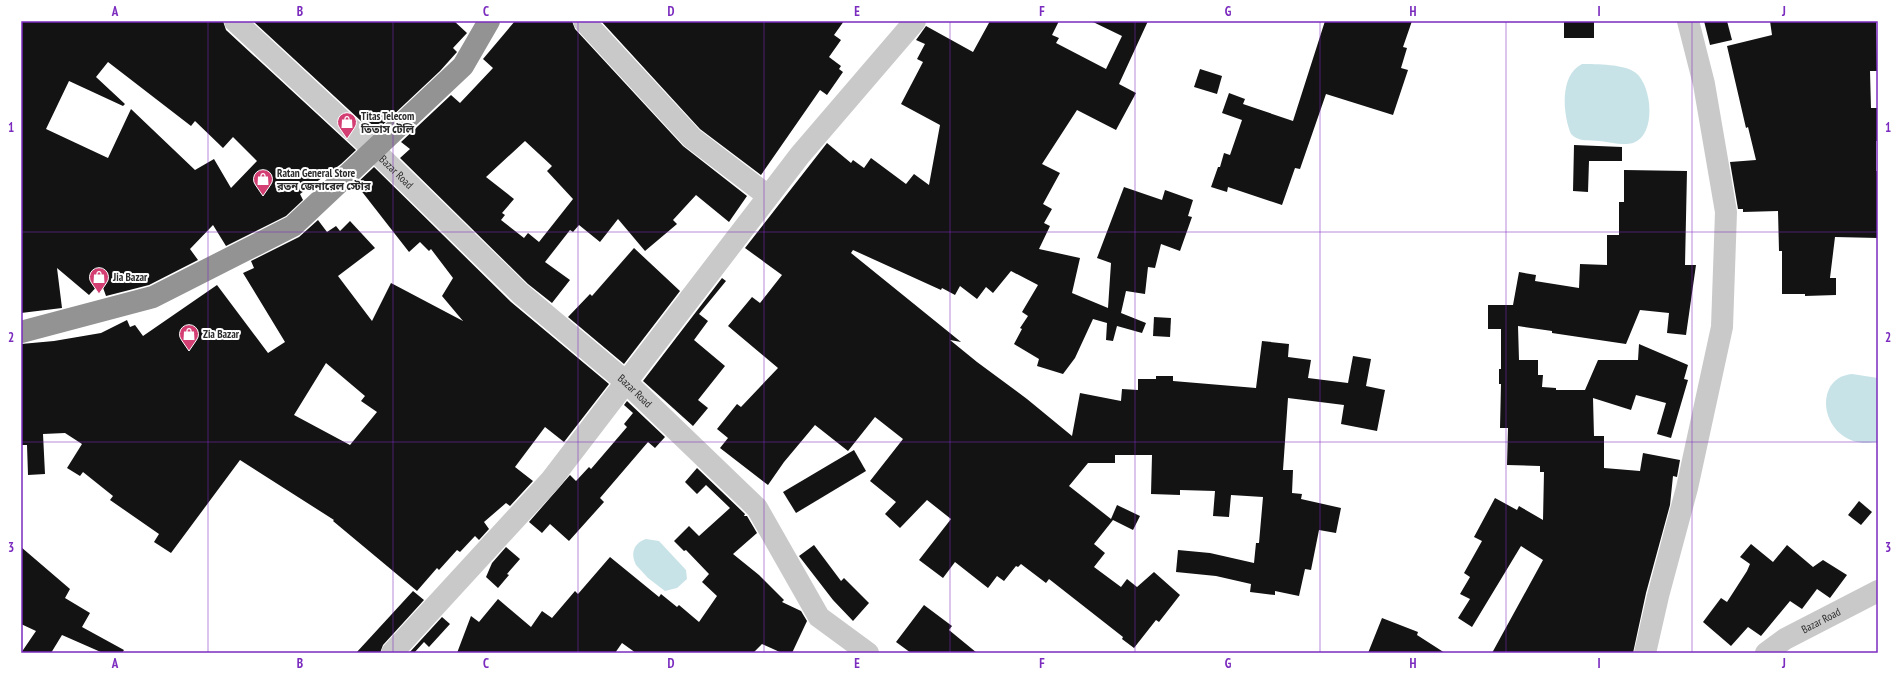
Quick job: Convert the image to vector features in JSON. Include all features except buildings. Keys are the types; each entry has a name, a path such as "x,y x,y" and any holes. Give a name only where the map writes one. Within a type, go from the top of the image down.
{"highway":[{"path":"21,332 153,297 293,226 463,66 487,22"}],"street":[{"name":"Bazar Road","path":"235,21 374,150 520,293 626,382 757,508 819,617 868,653"},
{"path":"584,21 692,138 768,196"},
{"path":"392,653 551,480 800,155 915,21"},
{"path":"1645,653 1658,596 1687,488 1722,326 1726,212 1704,84 1688,21"},
{"name":"Bazar Road","path":"1766,653 1785,639 1878,591"}],"water":[{"path":"1582,64 1618,66 1631,70 1641,79 1646,88 1650,110 1646,131 1641,138 1633,143 1620,144 1580,139 1571,134 1566,117 1566,86 1569,77 1575,69"},
{"path":"1852,374 1878,378 1878,442 1859,442 1844,437 1834,426 1828,414 1826,400 1830,388 1838,379"},
{"path":"646,539 659,541 686,570 687,579 677,588 665,591 648,578 636,565 633,556 634,549 639,543"}],"place":[{"name":"Titas Telecom তিতাস টেলি","path":"347,139"},
{"name":"Ratan General Store রতন জেনারেল স্টোর","path":"263,196"},
{"name":"Jia Bazar","path":"99,294"},
{"name":"Zia Bazar","path":"189,351"}]}
